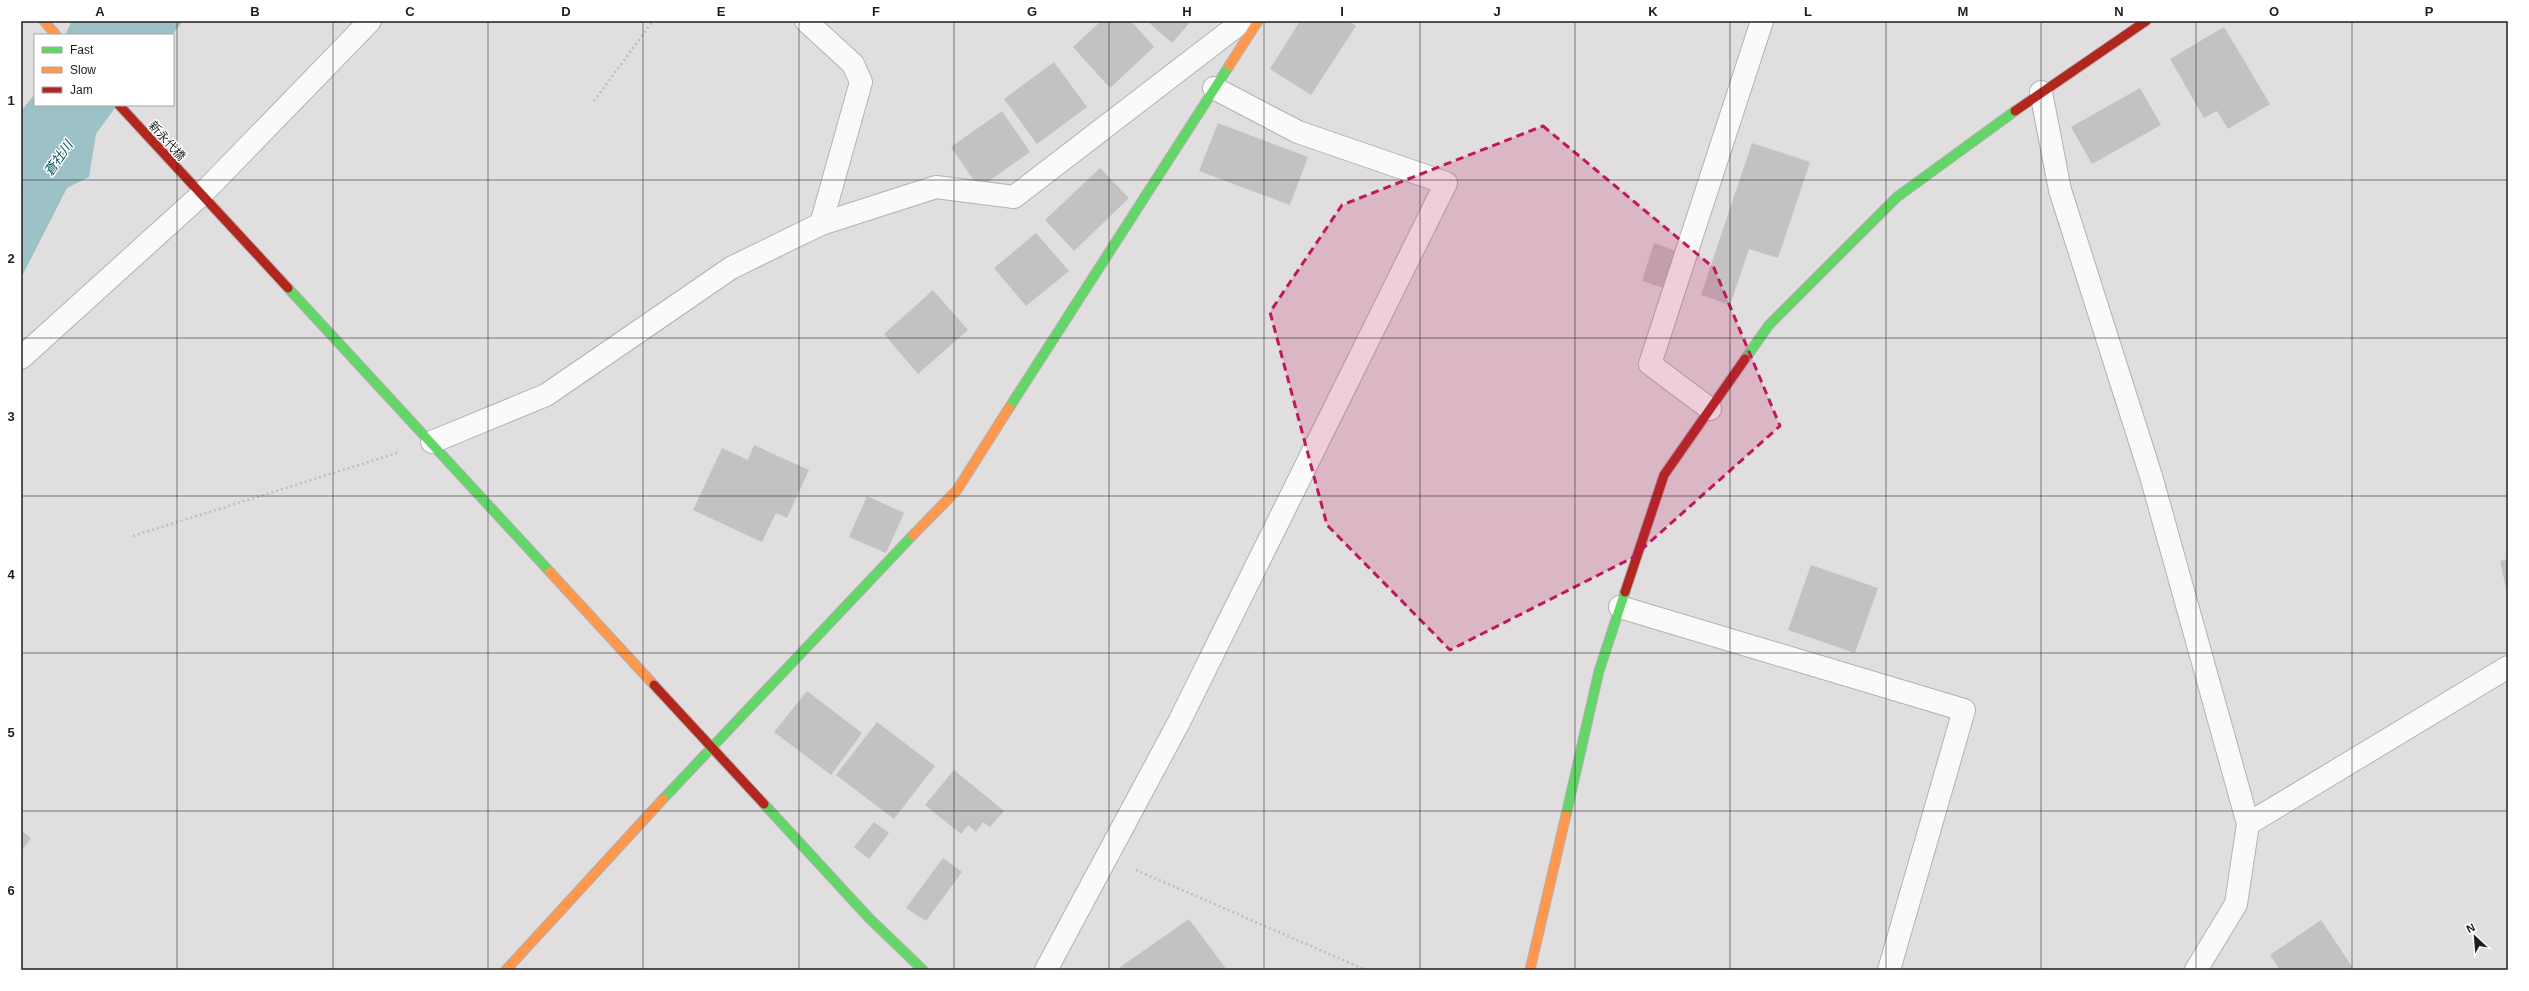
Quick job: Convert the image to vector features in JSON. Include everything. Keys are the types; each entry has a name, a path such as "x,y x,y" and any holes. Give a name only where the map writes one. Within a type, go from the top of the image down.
{"street":[{"path":"44,21 55,34"},
{"path":"21,358 201,195 370,21"},
{"path":"806,21 853,64 861,82 820,224"},
{"path":"432,442 546,395 731,268 820,224 936,187 1014,197 1243,21"},
{"path":"506,970 712,746 957,490 1258,21"},
{"path":"1710,409 1650,364 1762,21"},
{"path":"1530,970 1599,671 1664,475 1768,325 1897,197 2041,92 2146,21"},
{"path":"1046,970 1179,722 1412,255 1446,183 1298,132 1214,88"},
{"path":"2041,92 2060,190 2151,476 2248,824 2236,904 2196,970"},
{"name":"新永代橋","path":"120,106 432,442 869,918 923,970"},
{"path":"1620,607 1964,710 1889,970"},
{"path":"2248,824 2508,667"}],"path":[{"path":"594,101 653,21"},
{"path":"133,536 432,442"},
{"path":"1107,857 1366,970"}],"highlighted area":[{"path":"1543,126 1714,268 1780,426 1632,558 1450,650 1327,525 1270,312 1342,205"}],"water":[{"path":"72,21 183,21 173,34 66,34"},
{"name":"蒼社川","path":"34,95 34,106 116,106 96,134 89,177 67,188 21,278 21,111"}],"building":[{"path":"1101,21 1131,21 1154,47 1110,88 1073,47"},
{"path":"1147,21 1191,21 1172,43"},
{"path":"1300,21 1349,21 1356,26 1311,95 1270,69"},
{"path":"2224,27 2270,104 2228,129 2217,111 2204,118 2170,59"},
{"path":"1054,62 1087,107 1037,144 1004,99"},
{"path":"2140,88 2161,125 2092,164 2071,127"},
{"path":"1002,111 1030,152 979,188 951,147"},
{"path":"1218,123 1308,157 1290,205 1199,171"},
{"path":"1752,143 1810,162 1778,258 1749,249 1730,305 1701,295"},
{"path":"1100,168 1129,198 1074,251 1045,220"},
{"path":"1036,233 1069,271 1026,306 994,268"},
{"path":"1654,243 1682,253 1669,290 1642,281"},
{"path":"933,290 968,330 918,374 884,334"},
{"path":"754,445 809,470 787,518 776,513 762,542 693,510 722,448 748,460"},
{"path":"867,496 904,513 886,553 849,537"},
{"path":"2508,559 2508,593 2507,593 2500,561"},
{"path":"1811,565 1878,588 1855,653 1788,630"},
{"path":"807,691 862,733 831,775 774,732"},
{"path":"877,722 935,766 894,819 836,775"},
{"path":"954,770 1004,811 990,827 983,822 976,832 968,825 961,834 925,805"},
{"path":"874,822 889,833 869,859 854,847"},
{"path":"21,830 31,838 21,852"},
{"path":"943,858 962,872 926,921 906,908"},
{"path":"1189,919 1227,970 1116,970"},
{"path":"2321,920 2353,968 2349,970 2280,970 2270,955"}],"traffic: fast":[{"path":"1009,408 1229,66"},
{"path":"1745,359 1769,325 1897,197 2015,111"},
{"path":"288,288 550,572"},
{"path":"663,799 913,535"},
{"path":"1566,815 1599,671 1625,592"},
{"path":"764,804 869,918 923,970"}],"traffic: slow":[{"path":"44,21 55,34"},
{"path":"1229,66 1258,21"},
{"path":"913,535 957,490 1009,408"},
{"path":"550,572 654,685"},
{"path":"506,970 663,799"},
{"path":"1530,970 1566,815"}],"traffic: jam":[{"path":"2015,111 2146,21"},
{"path":"120,106 288,288"},
{"path":"1625,592 1664,475 1745,359"},
{"path":"654,685 764,804"}]}
